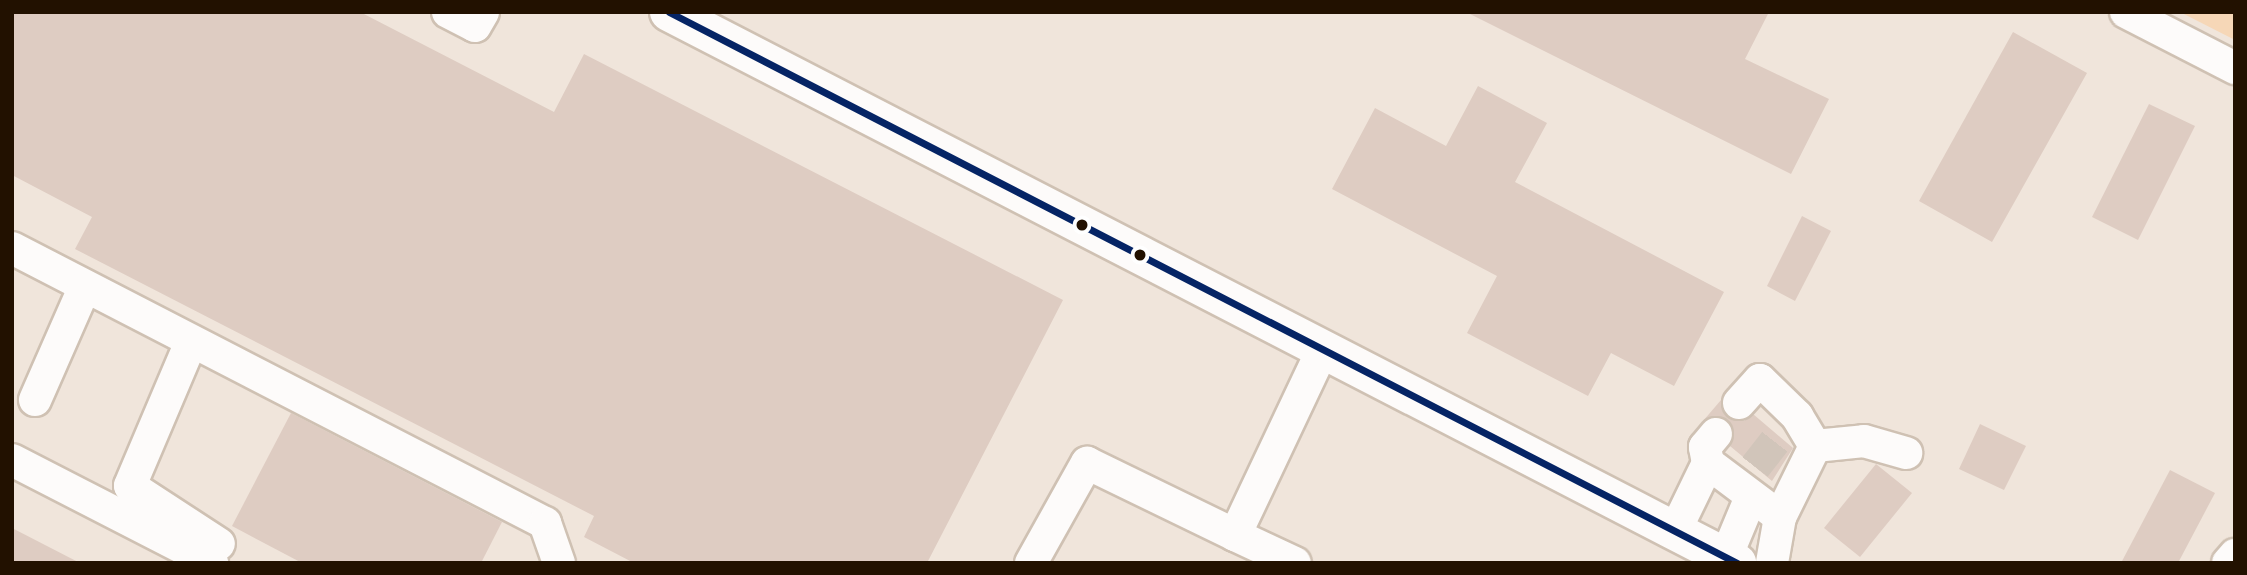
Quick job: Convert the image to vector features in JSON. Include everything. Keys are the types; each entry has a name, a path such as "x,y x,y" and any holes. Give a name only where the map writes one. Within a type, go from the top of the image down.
{"main road":[{"path":"669,12 1732,560"}],"street":[{"path":"448,12 475,26 483,12"},
{"path":"2126,12 2235,68"},
{"path":"12,248 545,523 559,563"},
{"path":"35,400 85,286"},
{"path":"191,342 130,486 215,553"},
{"path":"1235,535 1323,349"},
{"path":"1750,391 1788,426 1815,446 1864,441 1906,453"},
{"path":"1772,563 1780,517 1815,446"},
{"path":"1675,531 1712,448 1780,517"},
{"path":"12,460 215,553"},
{"path":"1031,563 1087,463 1295,563"},
{"path":"1732,560 1749,484"},
{"path":"2228,563 2235,555"}],"shaded area":[{"path":"2180,12 2235,12 2235,40"}],"building":[{"path":"12,12 360,12 554,112 584,54 1063,300 927,563 634,563 584,537 594,516 75,249 92,217 12,175"},
{"path":"1466,12 1769,12 1745,59 1829,99 1791,174"},
{"path":"2013,32 2087,73 1992,242 1919,201"},
{"path":"1478,86 1547,123 1515,182 1724,292 1674,386 1611,353 1588,396 1467,333 1497,276 1332,189 1375,108 1446,146"},
{"path":"2149,104 2195,126 2138,240 2092,217"},
{"path":"1802,216 1831,231 1795,301 1767,286"},
{"path":"1721,400 1727,417 1744,421 1753,414 1793,448 1772,481 1730,446 1734,437 1728,420 1719,416 1703,421"},
{"path":"291,413 502,522 481,563 302,563 232,526"},
{"path":"1980,424 2026,446 2004,490 1959,469"},
{"path":"1876,464 1912,493 1860,557 1824,528"},
{"path":"2170,470 2215,493 2178,563 2121,563"},
{"path":"12,528 80,563 12,563"}],"tunnel":[{"path":"1755,467 1779,436"}],"transit line":[{"path":"669,12 1737,563"}]}
